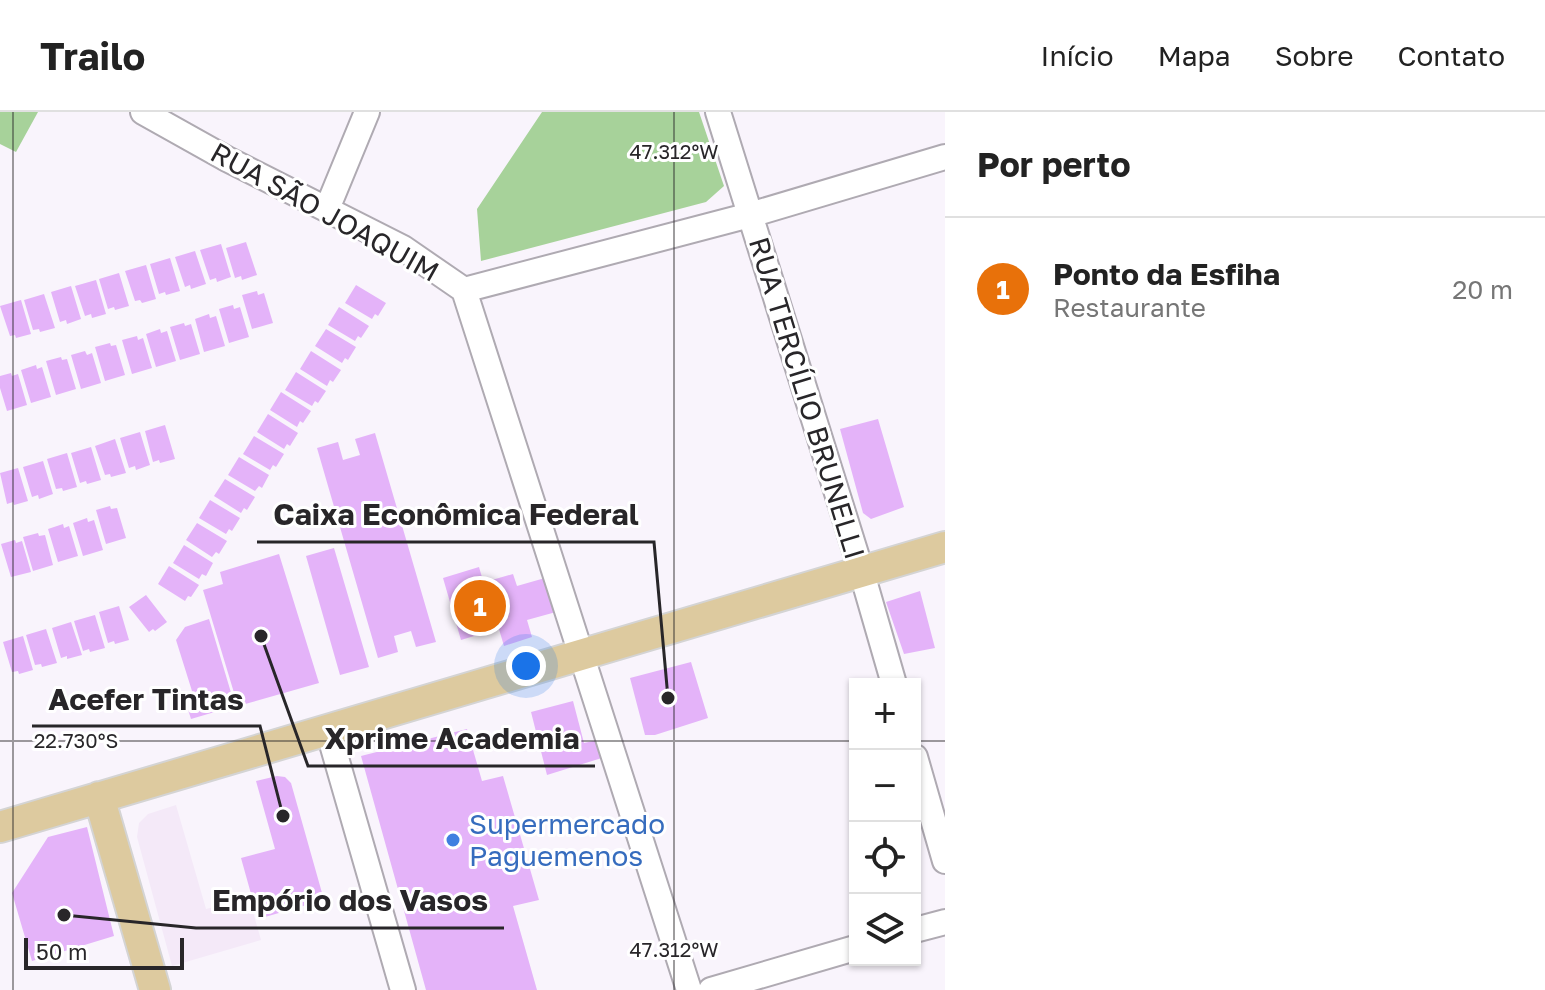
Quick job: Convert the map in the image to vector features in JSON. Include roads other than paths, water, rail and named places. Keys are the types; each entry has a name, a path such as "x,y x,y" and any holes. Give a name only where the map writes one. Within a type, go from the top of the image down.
{"main road":[{"path":"0,827 945,547"},
{"path":"99,797 155,990"}],"street":[{"name":"RUA SÃO JOAQUIM","path":"143,112 227,159 403,248 464,290"},
{"path":"327,209 367,112"},
{"name":"RUA TERCÍLIO BRUNELLI","path":"718,112 892,678"},
{"path":"689,990 464,290 750,215 945,157"},
{"path":"328,730 403,990"},
{"path":"921,778 945,861"},
{"path":"921,928 945,922"},
{"path":"711,990 849,950"}],"place":[{"name":"Ponto da Esfiha","path":"480,606"},
{"name":"Xprime Academia","path":"261,636"},
{"name":"Caixa Econômica Federal","path":"668,698"},
{"name":"Acefer Tintas","path":"283,816"},
{"name":"Supermercado Paguemenos","path":"453,840"},
{"name":"Empório dos Vasos","path":"64,915"}]}
